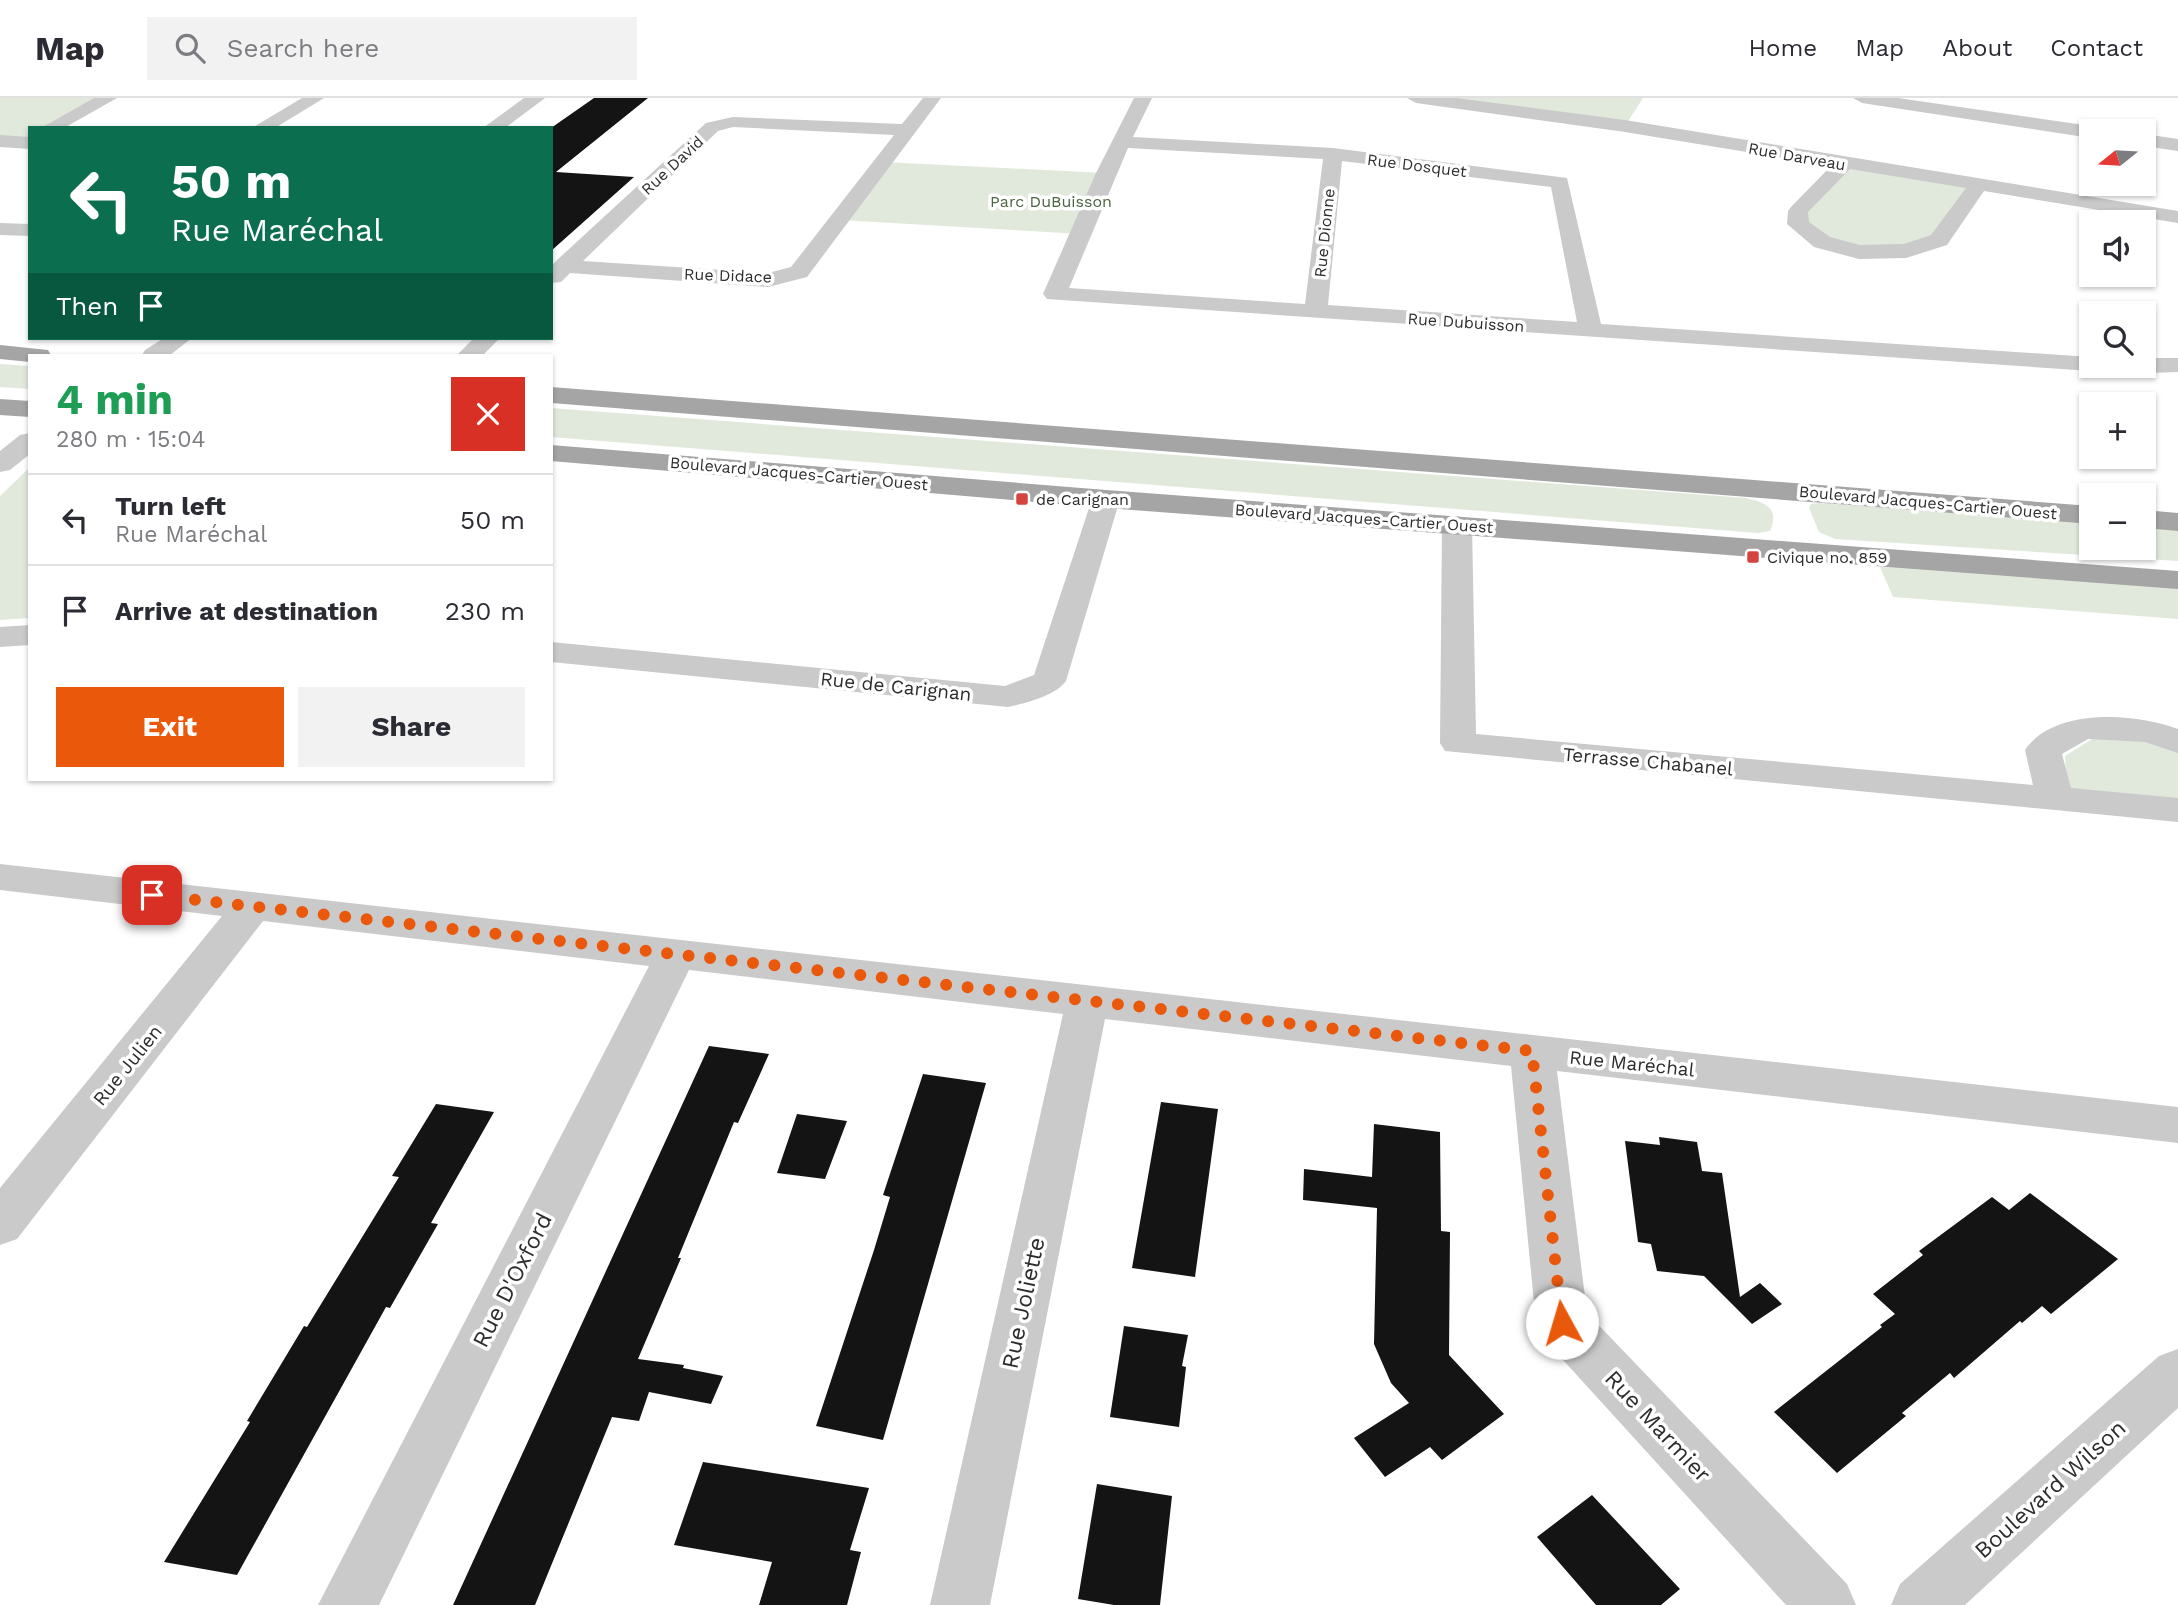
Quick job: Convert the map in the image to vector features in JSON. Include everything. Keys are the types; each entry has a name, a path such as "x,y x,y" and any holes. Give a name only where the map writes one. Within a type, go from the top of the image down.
{"main road":[{"path":"0,352 28,354"},
{"name":"Boulevard Jacques-Cartier Ouest","path":"553,395 2079,514"},
{"path":"0,407 28,410"},
{"name":"Boulevard Jacques-Cartier Ouest","path":"553,453 1105,499 2178,580"},
{"path":"2156,520 2178,522"}],"street":[{"path":"54,126 108,98"},
{"path":"265,126 315,98"},
{"path":"495,126 536,98"},
{"name":"Rue Didace","path":"558,272 768,280 799,272 932,98"},
{"name":"Rue Dubuisson","path":"1143,98 1106,173 1055,294 2079,363"},
{"name":"Rue Darveau","path":"1416,98 1625,126 2178,217"},
{"path":"1862,98 2079,130"},
{"path":"1625,126 1637,108"},
{"name":"Rue David","path":"558,272 712,127 733,122 905,130"},
{"path":"0,141 27,141"},
{"name":"Rue Dosquet","path":"1122,142 1333,154 1560,183 1591,331"},
{"path":"2156,142 2178,145"},
{"name":"Rue Dionne","path":"1316,312 1333,154"},
{"path":"1844,164 1798,211 1798,224 1822,242 1859,252 1906,251 1939,240 1978,186"},
{"path":"0,229 28,230"},
{"path":"156,354 177,340"},
{"path":"470,354 486,340"},
{"path":"2156,365 2178,365"},
{"path":"0,464 28,442"},
{"name":"Rue de Carignan","path":"553,652 1008,697 1049,681 1105,499"},
{"name":"Terrasse Chabanel","path":"1457,525 1458,743 2178,810"},
{"path":"0,637 28,635"},
{"path":"2055,799 2043,750 2081,728 2150,731 2178,742"},
{"name":"Rue Maréchal","path":"0,877 2178,1125"},
{"name":"Rue Julien","path":"0,1224 253,906"},
{"name":"Rue D'Oxford","path":"348,1605 676,954"},
{"name":"Rue Joliette","path":"960,1605 1087,1001"},
{"name":"Rue Marmier","path":"1532,1051 1562,1323 1826,1605"},
{"name":"Boulevard Wilson","path":"1921,1605 2178,1373"}],"green space":[{"path":"0,98 108,98 54,126 28,126 28,138 0,141"},
{"path":"1416,98 1643,98 1625,126"},
{"name":"Parc DuBuisson","path":"883,162 1106,173 1081,234 840,220"},
{"path":"1844,164 1978,186 1939,240 1906,251 1822,242 1798,211"},
{"path":"0,364 28,366 28,389 0,387"},
{"path":"553,408 1746,498 1765,504 1772,512 1773,523 1770,531 1758,533 553,437"},
{"path":"28,469 28,618 0,620 0,496"},
{"path":"1811,504 2079,522 2079,555 1835,539 1819,532 1809,508"},
{"path":"2156,528 2178,529 2178,561 2156,560"},
{"path":"1879,565 2178,586 2178,619 1893,597"},
{"path":"2094,738 2151,740 2178,751 2178,799 2067,789 2065,756"}],"building":[{"path":"594,98 648,98 556,172 634,177 553,249 553,127"},
{"path":"709,1046 769,1054 738,1123 734,1122 638,1359 684,1365 683,1368 723,1376 711,1404 649,1392 639,1421 612,1417 535,1605 453,1605"},
{"path":"923,1074 986,1083 883,1440 816,1426 874,1250 890,1197 883,1195"},
{"path":"1161,1102 1218,1109 1195,1277 1132,1268"},
{"path":"436,1104 494,1112 431,1223 438,1224 390,1308 386,1307 237,1575 164,1562 250,1422 247,1421 304,1326 307,1327 399,1177 392,1176"},
{"path":"797,1114 847,1121 825,1179 777,1173"},
{"path":"1374,1124 1440,1132 1441,1231 1450,1232 1449,1355 1504,1414 1442,1460 1430,1447 1385,1477 1354,1438 1409,1403 1391,1383 1374,1344 1377,1208 1303,1200 1304,1169 1372,1177"},
{"path":"1659,1137 1697,1142 1702,1171 1722,1173 1740,1297 1760,1283 1782,1304 1752,1324 1704,1276 1657,1271 1651,1244 1638,1242 1625,1141 1660,1145"},
{"path":"2030,1193 2118,1259 2051,1314 2042,1306 2022,1323 2020,1321 1954,1378 1950,1373 1902,1413 1906,1416 1837,1473 1774,1412 1895,1314 1873,1294 1923,1255 1919,1251 1992,1197 2009,1210"},
{"path":"1124,1326 1188,1335 1182,1366 1186,1367 1179,1427 1110,1417"},
{"path":"703,1462 869,1488 850,1550 861,1552 847,1605 759,1605 772,1562 674,1545"},
{"path":"1097,1484 1172,1496 1160,1605 1114,1605 1078,1599"},
{"path":"1592,1495 1680,1589 1661,1605 1596,1605 1537,1537"}],"place":[{"name":"de Carignan","path":"1022,499"},
{"name":"Civique no. 859","path":"1753,557"}],"route":[{"path":"152,895 1532,1051 1562,1323"}]}
